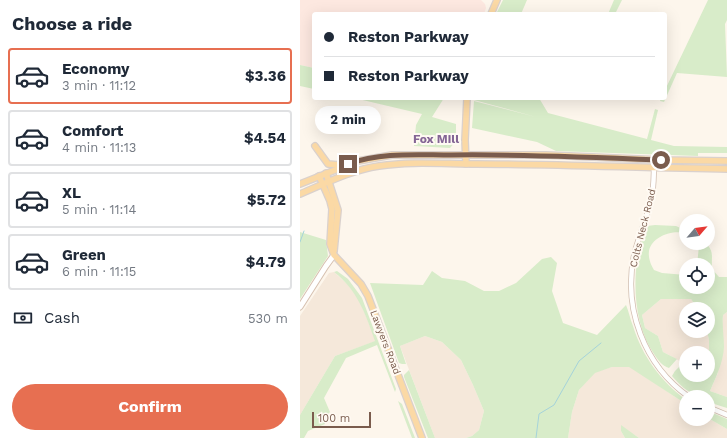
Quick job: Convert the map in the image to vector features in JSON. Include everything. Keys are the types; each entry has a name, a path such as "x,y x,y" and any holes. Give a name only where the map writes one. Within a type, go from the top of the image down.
{"main road":[{"path":"492,12 497,0"},
{"path":"466,164 465,133 467,100"},
{"path":"314,146 328,164 334,166 374,157 392,155 546,155 654,160 727,161"},
{"path":"300,184 348,164"},
{"path":"300,194 349,174 379,166 407,164 541,164 727,169"},
{"path":"300,307 334,255 338,210 326,173"},
{"path":"319,176 332,209 330,244 334,255"},
{"name":"Lawyers Road","path":"334,255 361,284 368,296 422,438"}],"street":[{"name":"Colts Neck Road","path":"654,160 652,197 637,244 632,268 632,304 640,335 652,357 664,375 681,390"},
{"path":"715,410 727,415"}],"shaded area":[{"path":"300,0 481,0 485,4 485,12 312,12 312,68 300,65"},
{"path":"334,272 348,285 359,299 376,341 335,356 300,415 300,316 329,273"},
{"path":"661,299 691,299 693,302 679,302 679,338 709,338 709,346 679,346 679,361 663,352 658,336 645,328 642,315"},
{"path":"727,312 727,397 715,393 715,390 710,390 718,373 723,315"},
{"path":"425,336 442,342 461,360 473,385 484,411 479,430 472,436 466,438 435,438 400,346"},
{"path":"629,366 679,399 679,426 715,426 715,422 727,429 727,438 639,438 635,435 621,431 625,438 568,438 572,412 579,390 595,372 612,367"}],"green space":[{"path":"503,0 527,0 522,12 497,12"},
{"path":"614,0 622,0 616,12 609,12"},
{"path":"708,0 727,0 727,20 725,24 727,77 677,73 667,95 667,86"},
{"path":"300,65 312,68 312,89 300,86"},
{"path":"362,100 443,100 432,117 456,124 456,141 450,148 414,146 416,125 422,114"},
{"path":"474,100 540,100 548,113 647,139 655,109 658,110 651,140 674,146 727,147 727,153 698,153 698,156 556,151 537,142 472,128 474,101 536,117"},
{"path":"655,225 679,227 679,232 658,238 651,246 649,254 654,270 662,273 679,274 679,294 715,294 715,272 719,277 727,277 727,312 723,315 724,347 719,370 715,379 715,346 709,346 709,338 715,338 715,302 693,302 691,299 661,299 642,315 645,328 658,336 663,352 677,359 669,368 662,364 657,358 643,333 637,309 635,285 637,261 647,226"},
{"path":"300,232 326,240 328,256 300,299"},
{"path":"699,250 710,250 712,258 698,258"},
{"path":"551,257 557,263 552,291 563,323 597,335 626,305 637,337 647,358 668,385 679,395 679,399 629,367 612,367 595,373 579,390 572,412 568,438 466,438 472,436 479,430 484,411 461,360 442,342 425,336 400,346 406,364 399,363 370,283 423,285 432,271 442,278 465,281 484,291 499,291 516,283 542,259"},
{"path":"337,271 348,279 362,298 396,389 395,392 377,345 346,358 324,398 330,412 325,417 325,424 308,431 304,438 300,438 300,415 335,356 375,341 360,303 349,287 334,272"},
{"path":"679,367 679,382 714,382 710,390 687,390 672,376"},
{"path":"409,370 435,438 428,438 404,377"},
{"path":"715,393 727,397 727,408 715,404"},
{"path":"398,401 402,404 415,438 412,438"},
{"path":"715,414 727,419 727,429 715,422"},
{"path":"621,425 639,438 625,438 621,431"}],"waterway":[{"path":"300,242 304,231"},
{"path":"536,438 539,414 554,405 579,361 601,343"}],"district":[{"name":"Fox Mill","path":"436,139"}],"route":[{"path":"348,164 378,156 407,154 546,155 661,160"}]}
